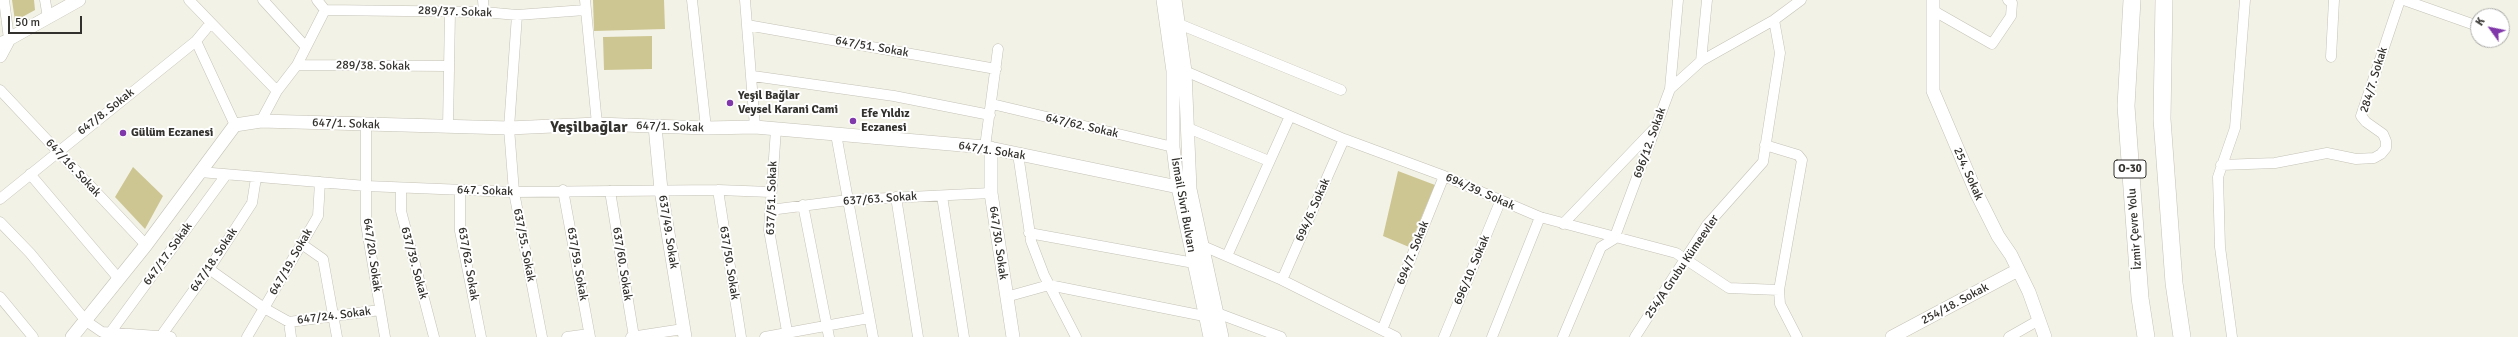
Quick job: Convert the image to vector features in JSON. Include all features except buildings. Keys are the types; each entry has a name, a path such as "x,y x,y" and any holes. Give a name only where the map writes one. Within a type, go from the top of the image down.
{"highway":[{"name":"İzmir Çevre Yolu","path":"2132,0 2126,106 2140,298 2146,337"},
{"path":"2164,0 2162,119 2174,283 2182,337"}],"street":[{"path":"0,56 4,40 4,0"},
{"path":"45,0 48,18"},
{"path":"4,40 48,18 79,0"},
{"path":"189,0 210,24 277,91"},
{"path":"263,0 305,46"},
{"path":"261,121 277,91 297,65 305,46 325,10 317,0"},
{"path":"483,0 484,12"},
{"path":"692,0 706,128"},
{"path":"745,0 753,76 755,127"},
{"name":"İsmail Sivri Bulvarı","path":"1163,0 1173,25 1185,71 1190,189 1202,246 1210,314 1210,337"},
{"name":"İsmail Sivri Bulvarı","path":"1175,0 1173,25 1173,147 1178,187 1194,263 1210,314 1222,337"},
{"path":"1670,89 1678,0"},
{"path":"1701,61 1707,0"},
{"name":"696/12. Sokak","path":"1563,337 1601,247 1614,239 1670,89 1701,61 1774,20 1801,0"},
{"path":"1933,5 1992,44 2011,16 2012,3 2008,0"},
{"path":"2232,337 2217,208 2218,177 2235,128 2245,0"},
{"path":"2331,57 2334,0"},
{"name":"284/7. Sokak","path":"2221,165 2275,163 2327,153 2356,159 2374,158 2381,154 2386,148 2386,141 2383,134 2366,122 2361,116 2400,0"},
{"path":"2404,0 2470,23"},
{"path":"585,5 597,124"},
{"name":"289/37. Sokak","path":"325,10 484,12 517,15 585,5"},
{"name":"254. Sokak","path":"1933,5 1933,91 1976,192 2018,270 2045,337"},
{"path":"448,127 450,12"},
{"name":"637/55. Sokak","path":"517,15 509,128 514,192 542,337"},
{"name":"254/A Grubu Kümeevler","path":"1635,337 1707,225 1763,162 1780,53 1774,20"},
{"name":"647/8. Sokak","path":"0,199 57,151 196,41 210,24"},
{"name":"647/51. Sokak","path":"747,25 996,69"},
{"path":"1173,25 1341,90"},
{"path":"72,337 146,245 235,125 196,41"},
{"path":"988,148 990,115 998,49"},
{"name":"289/38. Sokak","path":"297,65 449,66"},
{"name":"694/39. Sokak","path":"1185,71 1344,139 1444,176 1500,202 1540,217 1614,239 1676,253 1729,288 1779,290"},
{"path":"753,76 894,96 990,115"},
{"name":"647/16. Sokak","path":"0,90 146,245"},
{"name":"647/62. Sokak","path":"992,104 1173,147"},
{"path":"1227,256 1290,116"},
{"name":"647/1. Sokak","path":"235,125 261,121 509,128 597,124 706,128 755,127 988,148 1178,187"},
{"name":"647/20. Sokak","path":"366,125 366,224 385,337"},
{"name":"637/49. Sokak","path":"655,126 661,190 684,333"},
{"path":"1563,224 1656,127"},
{"path":"1188,128 1269,161"},
{"name":"637/51. Sokak","path":"776,129 769,230 787,335"},
{"path":"836,134 873,337"},
{"name":"694/6. Sokak","path":"1282,280 1344,139"},
{"path":"1766,145 1798,155 1802,160 1779,290 1780,304 1797,337"},
{"name":"647/30. Sokak","path":"988,148 991,193 1013,337"},
{"path":"1018,154 1029,233 1049,284 1078,337"},
{"name":"647. Sokak","path":"200,172 256,178 366,186 514,192 563,190 718,190 771,192"},
{"path":"30,174 119,279"},
{"name":"647/17. Sokak","path":"110,333 226,175"},
{"name":"694/7. Sokak","path":"1382,330 1444,176"},
{"name":"647/18. Sokak","path":"166,337 252,203 256,178"},
{"name":"647/19. Sokak","path":"248,337 318,216 320,182"},
{"name":"637/39. Sokak","path":"401,188 401,211 434,337"},
{"name":"637/62. Sokak","path":"460,190 460,231 481,337"},
{"name":"637/59. Sokak","path":"563,190 590,335"},
{"name":"637/50. Sokak","path":"718,190 741,337"},
{"name":"637/60. Sokak","path":"610,191 634,337"},
{"name":"637/63. Sokak","path":"770,210 848,200 991,193"},
{"path":"942,196 964,337"},
{"path":"896,197 918,337"},
{"name":"696/10. Sokak","path":"1444,337 1500,202"},
{"path":"803,205 829,337"},
{"path":"1492,337 1540,217"},
{"path":"0,222 30,253 86,321 102,332 134,336 166,337"},
{"path":"1029,233 1194,263"},
{"path":"302,245 324,260 337,337"},
{"path":"1202,246 1282,280 1396,337"},
{"name":"647/24. Sokak","path":"209,269 264,308 289,322 333,318 380,310"},
{"name":"254/18. Sokak","path":"1892,337 2018,270"},
{"path":"1006,297 1049,284 1210,314 1281,337"},
{"path":"0,297 33,337"},
{"path":"765,337 787,335 827,325 869,318"},
{"path":"2009,337 2039,320"},
{"path":"289,322 291,337"},
{"path":"631,337 684,333"},
{"path":"567,337 590,335"}],"shaded area":[{"path":"12,0 34,0 35,10 15,21"},
{"path":"593,0 664,0 665,29 594,31"},
{"path":"652,36 652,69 604,70 603,37"},
{"path":"133,167 163,196 145,229 115,197"},
{"path":"1398,171 1435,185 1409,247 1383,236"}],"place":[{"name":"Yeşil Bağlar Veysel Karani Cami","path":"730,103"},
{"name":"Efe Yıldız Eczanesi","path":"853,121"},
{"name":"Gülüm Eczanesi","path":"123,133"}],"district":[{"name":"Yeşilbağlar","path":"589,128"}]}
